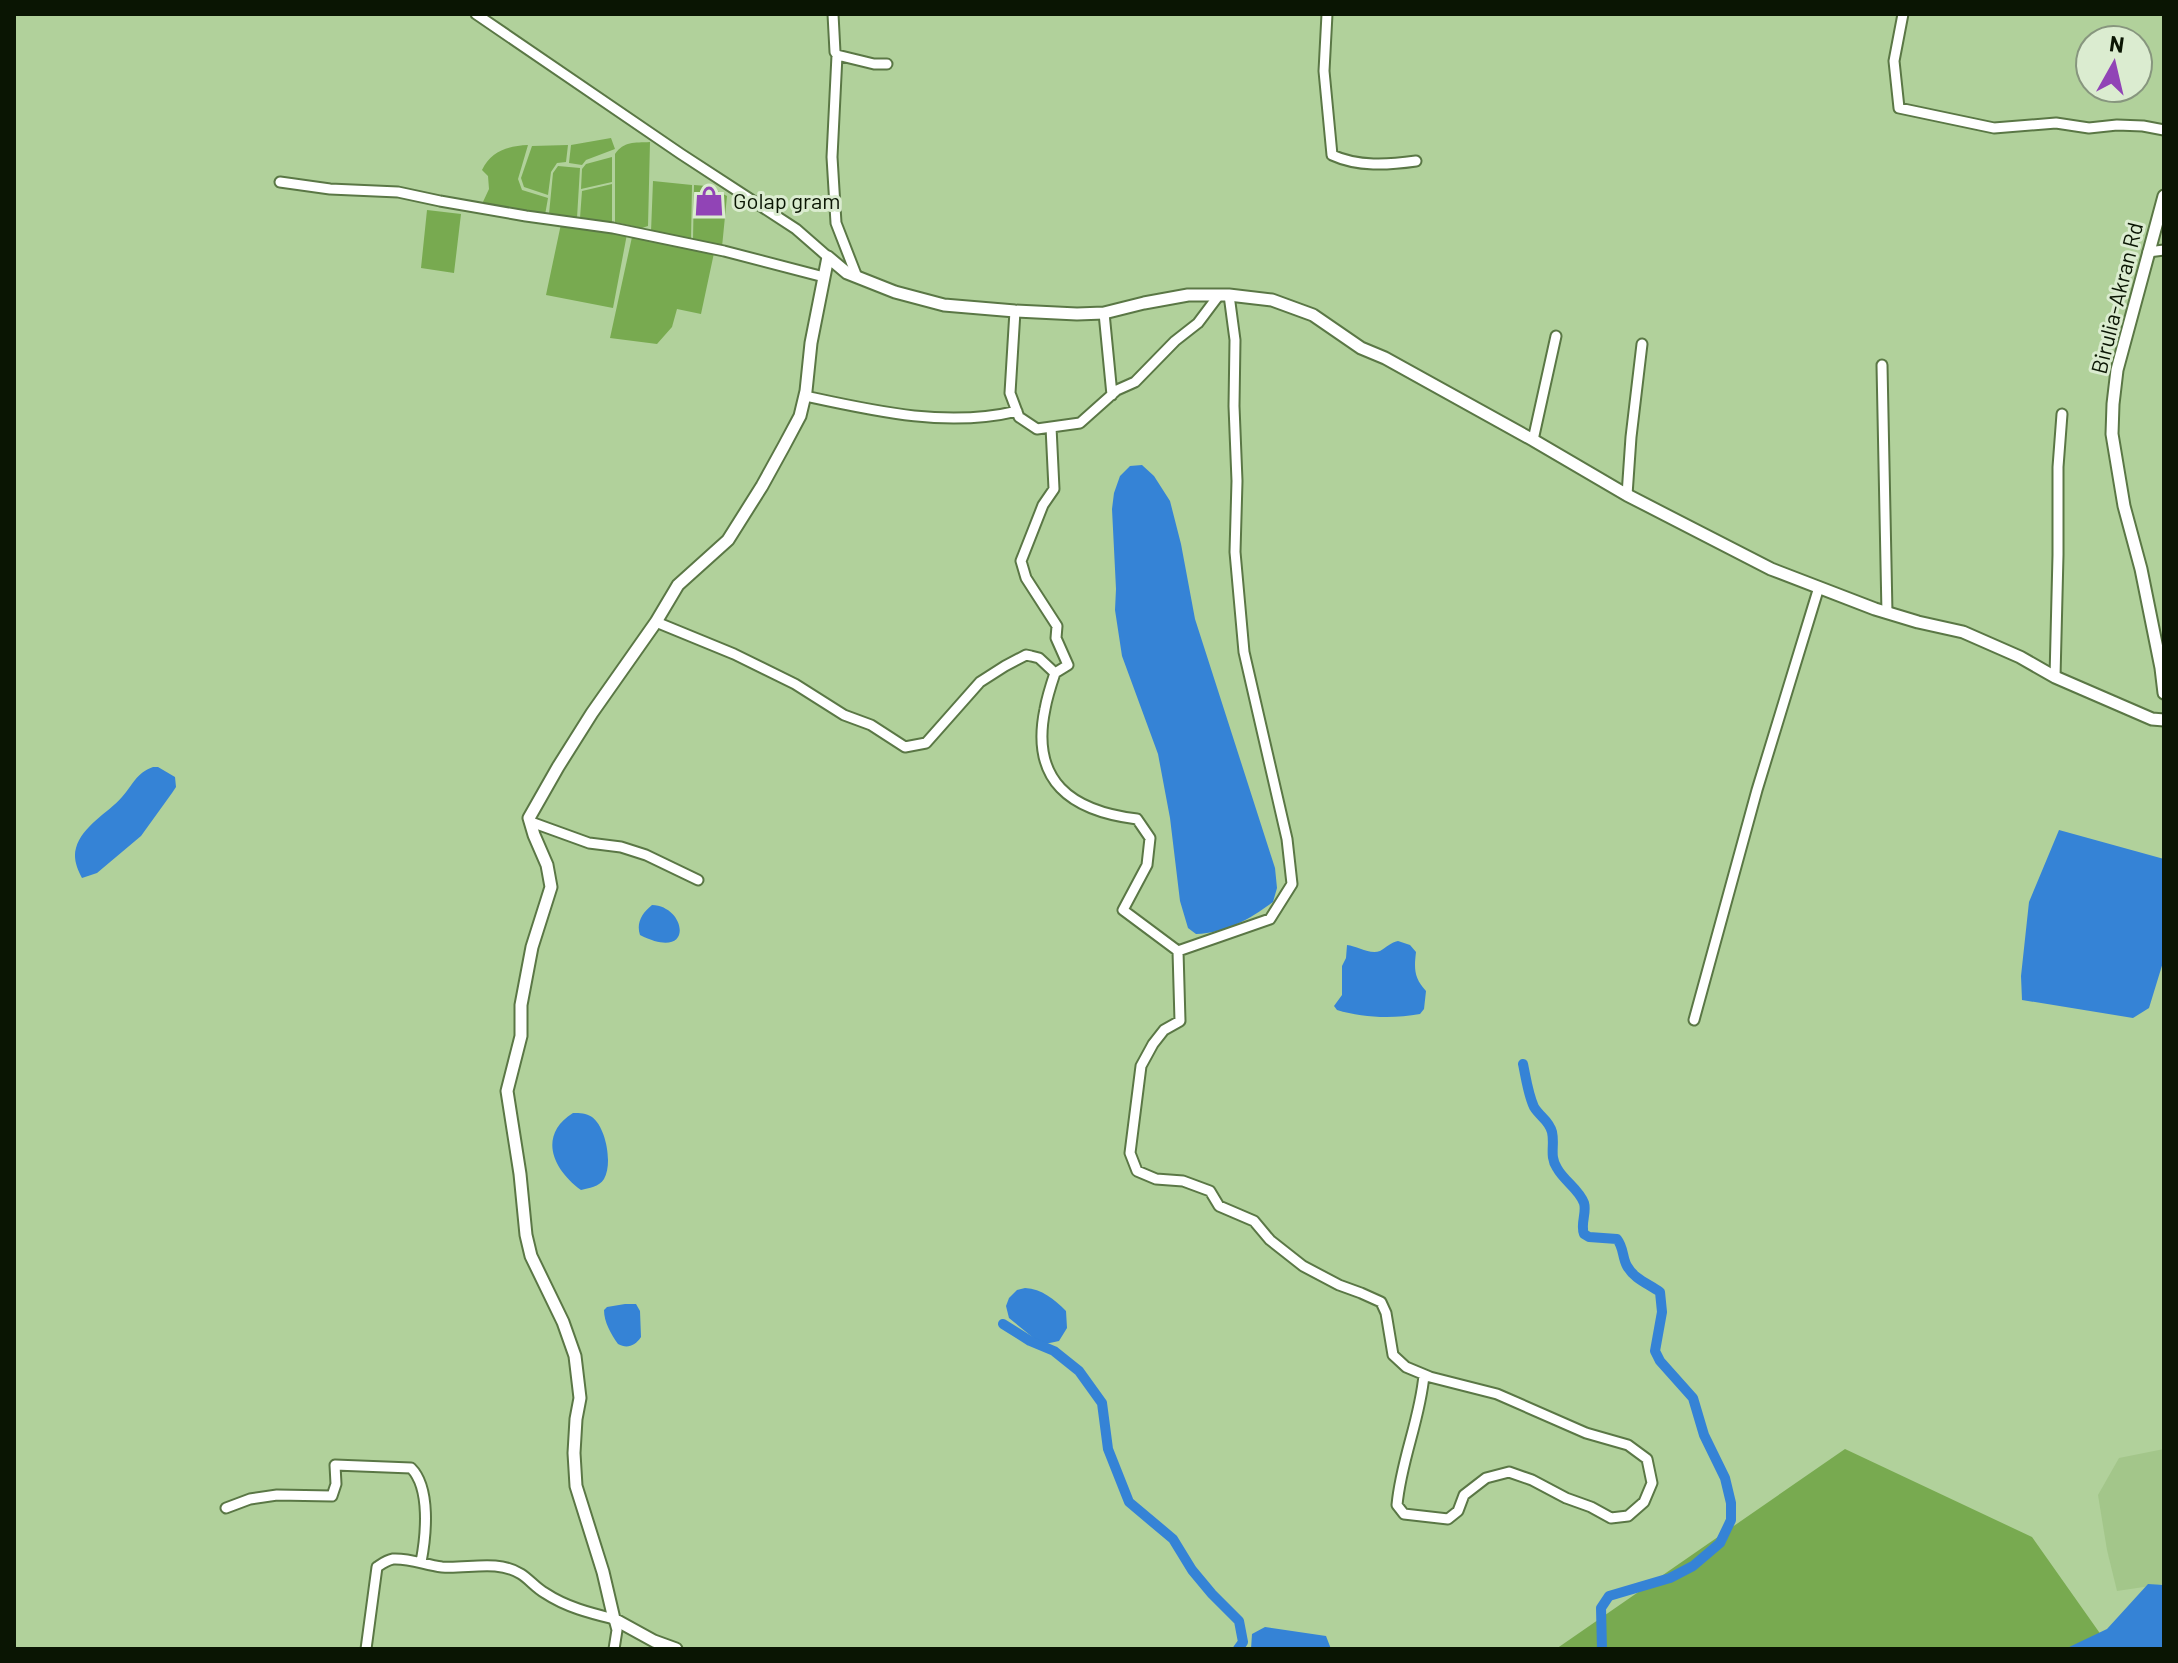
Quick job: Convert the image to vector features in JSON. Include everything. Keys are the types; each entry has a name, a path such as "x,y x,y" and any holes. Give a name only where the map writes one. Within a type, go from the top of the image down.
{"street":[{"path":"476,14 796,229 847,273 895,292 944,305 1015,311 1104,313 1188,295 1272,300 1313,315 1361,348 1385,358 1627,495 1771,569 1887,613 1963,632 2020,657 2055,677 2152,719 2164,720"},
{"path":"833,14 837,55 832,157 836,223 857,277"},
{"path":"1327,14 1324,71 1332,155 1356,163 1416,161"},
{"path":"1903,14 1894,61 1899,108 1994,128 2056,123 2089,128 2117,125 2164,130"},
{"path":"837,55 887,64"},
{"path":"280,182 330,189 398,192 526,216 613,228 724,251 824,277"},
{"name":"Birulia-Akran Rd","path":"2164,196 2117,370 2112,434 2124,506 2141,569 2164,693"},
{"path":"2148,252 2164,250"},
{"path":"614,1649 617,1630 603,1572 576,1486 574,1453 580,1398 575,1356 557,1308 531,1256 507,1091 521,1036 521,1005 532,947 551,887 547,865 529,818 592,713 678,585 728,540 800,416 828,257"},
{"path":"1015,311 1010,393 1019,417 1037,429 1080,423 1112,395 1135,382 1224,295"},
{"path":"1178,951 1270,919 1292,884 1287,839 1244,652 1235,552 1235,340 1224,295"},
{"path":"1104,313 1112,395"},
{"path":"1533,440 1556,336"},
{"path":"1627,495 1642,344"},
{"path":"1882,365 1887,613"},
{"path":"805,396 928,418 986,418 1017,411"},
{"path":"2055,677 2058,467 2062,414"},
{"path":"1051,427 1054,489 1043,505 1021,561 1026,578 1057,626 1056,638 1068,665 1055,673 1044,711 1042,746 1046,766 1057,785 1079,804 1137,819 1150,838 1147,865 1123,910 1178,951"},
{"path":"1694,1020 1757,790 1819,587"},
{"path":"656,622 734,654 795,684 844,715 871,725 905,747 926,743 980,682 1026,655 1039,658 1055,673"},
{"path":"531,822 589,843 621,847 646,855 698,880"},
{"path":"1178,951 1180,1021 1164,1030 1141,1066 1130,1153 1137,1171 1156,1179 1183,1181 1210,1191 1219,1206 1254,1221 1270,1240 1303,1266 1381,1302 1386,1313 1393,1355 1406,1367 1424,1375 1497,1394 1586,1433 1628,1445 1647,1459 1652,1483 1644,1502 1628,1516 1611,1518 1509,1472 1486,1478 1464,1495 1458,1511 1448,1519 1404,1514 1397,1505 1400,1481 1420,1409 1424,1375"},
{"path":"226,1508 250,1499 277,1495 332,1496 336,1484 335,1465 411,1468 417,1474 424,1503 421,1562"},
{"path":"366,1649 377,1567 388,1559 403,1559 439,1567 478,1564 505,1568 521,1574 531,1584 563,1603 614,1619 676,1649"}],"shaded area":[{"path":"611,138 615,149 586,160 582,165 569,163 571,145"},
{"path":"650,142 648,226 642,228 615,222 615,154 626,145"},
{"path":"528,145 518,179 522,190 548,198 545,215 482,204 489,189 488,176 482,170 490,158 501,151"},
{"path":"568,145 566,162 557,163 551,172 548,195 524,187 521,178 532,146"},
{"path":"612,157 612,182 581,189 582,169 586,164"},
{"path":"558,166 580,168 577,218 549,214 553,173"},
{"path":"653,181 692,185 691,240 651,232"},
{"path":"612,184 612,222 580,218 582,191"},
{"path":"694,185 707,186 727,196 722,247 693,240"},
{"path":"427,210 461,214 454,273 421,268"},
{"path":"561,224 627,234 613,308 546,295"},
{"path":"632,237 714,253 701,314 677,309 672,327 657,344 610,338"},
{"path":"1845,1449 2032,1537 2111,1649 1556,1649"},
{"path":"2164,1449 2164,1584 2117,1591 2098,1495 2119,1458"}],"water":[{"path":"1142,465 1154,476 1170,501 1195,619 1275,868 1277,888 1273,902 1237,924 1207,933 1196,934 1188,928 1180,901 1158,754 1122,656 1115,610 1114,493 1120,476 1130,466"},
{"path":"153,767 175,777 176,787 141,836 97,873 82,878 75,860 79,840 139,776"},
{"path":"2059,830 2164,859 2164,959 2149,1008 2133,1018 2022,1000 2021,976 2029,902"},
{"path":"652,905 673,914 680,931 677,938 670,942 658,942 640,935 641,918"},
{"path":"1398,941 1410,945 1416,952 1416,973 1426,991 1424,1009 1420,1014 1378,1017 1337,1010 1334,1006 1342,995 1342,966 1347,945 1376,952"},
{"path":"573,1113 587,1115 597,1122 608,1155 607,1172 602,1182 581,1190 563,1172 553,1152 555,1131"},
{"path":"1025,1288 1047,1295 1066,1311 1067,1328 1059,1341 1045,1344 1036,1340 1009,1318 1006,1306 1009,1298 1017,1290"},
{"path":"636,1304 640,1311 641,1337 633,1344 621,1346 615,1340 604,1310"},
{"path":"2148,1584 2164,1585 2164,1649 2065,1649 2107,1629"},
{"path":"1265,1627 1326,1636 1331,1649 1251,1649 1252,1634"}],"waterway":[{"path":"1523,1064 1534,1107 1552,1132 1555,1164 1584,1203 1584,1234 1617,1239 1630,1271 1660,1292 1662,1312 1655,1351 1693,1398 1704,1435 1725,1478 1731,1503 1731,1520 1720,1543 1693,1566 1670,1578 1609,1596 1601,1608 1602,1649"},
{"path":"1003,1324 1054,1351 1079,1371 1102,1403 1108,1449 1129,1502 1173,1539 1192,1570 1239,1621 1243,1642 1238,1649"}],"place":[{"name":"Golap gram","path":"709,201"}]}
